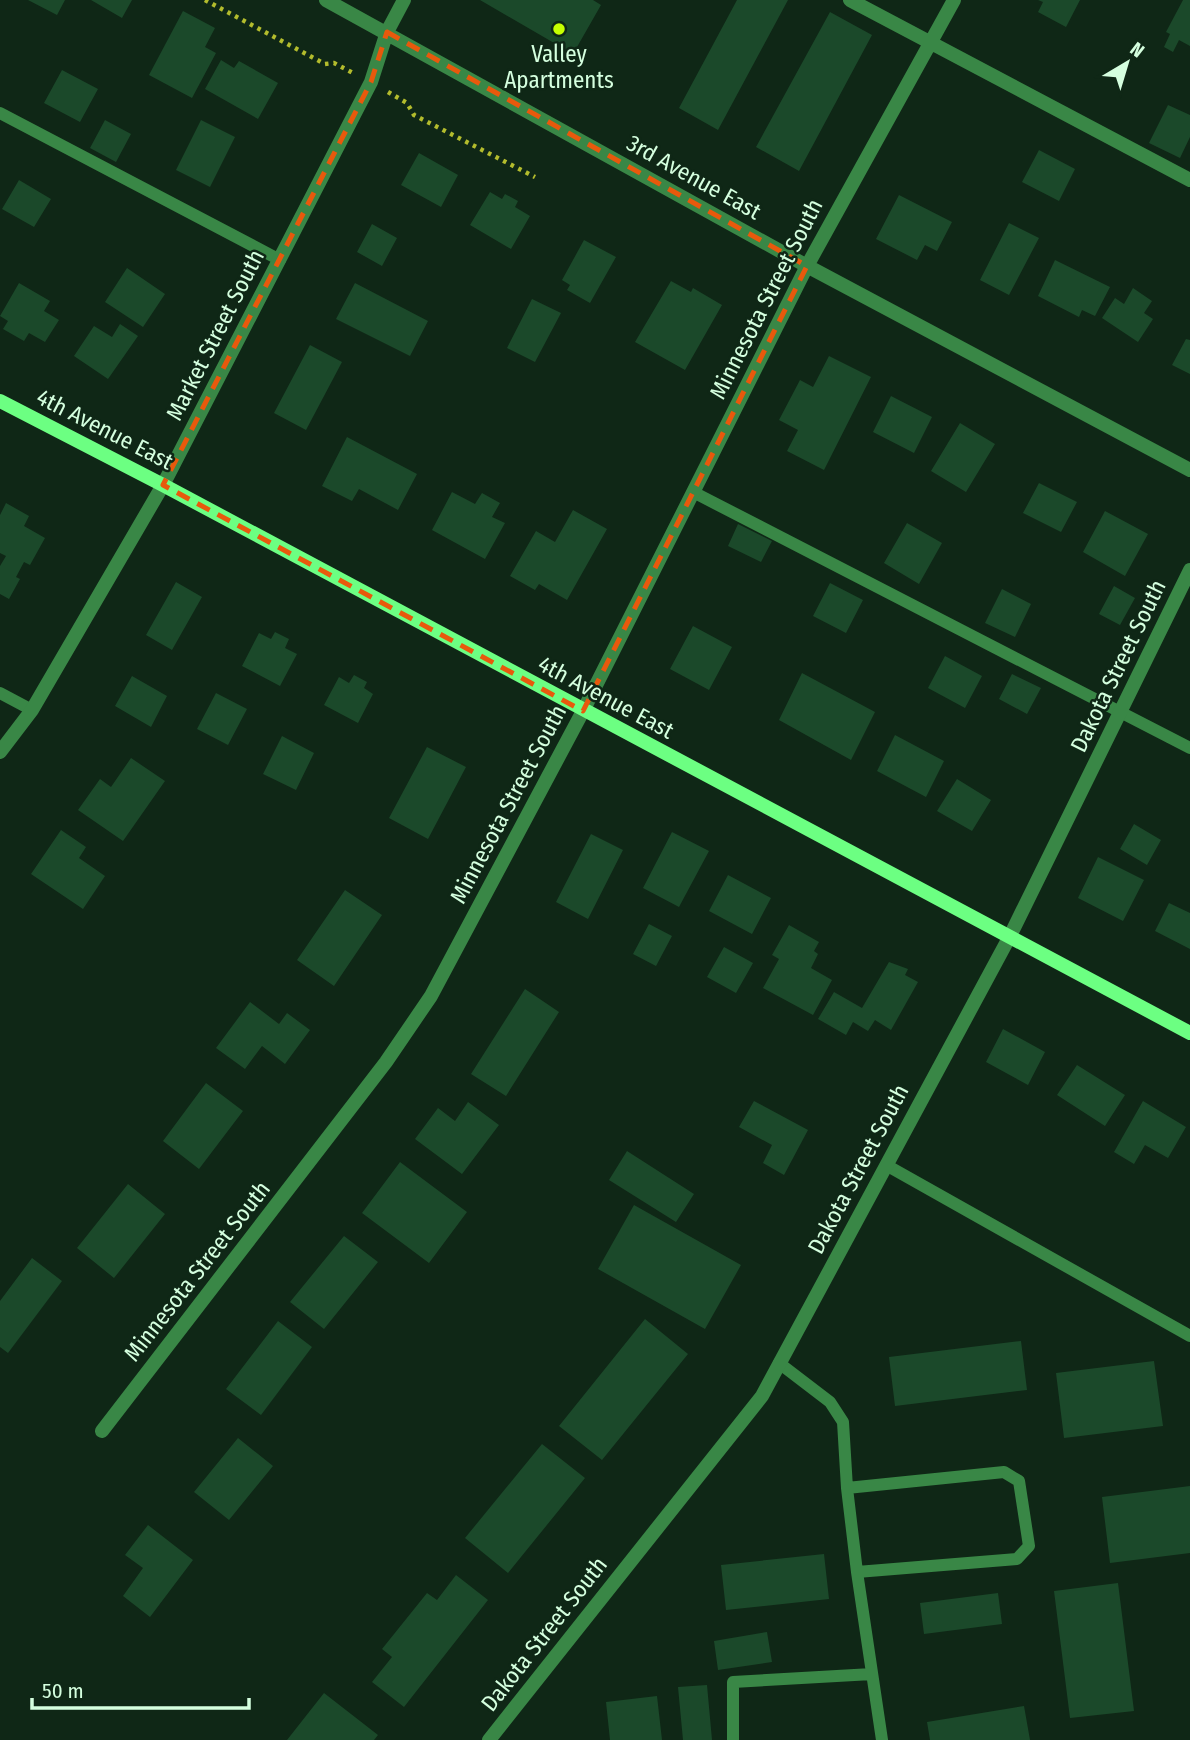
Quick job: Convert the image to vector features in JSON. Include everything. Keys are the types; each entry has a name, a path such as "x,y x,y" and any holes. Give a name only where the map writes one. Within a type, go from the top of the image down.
{"street":[{"name":"3rd Avenue East","path":"326,0 807,266 1190,470"},
{"name":"Market Street South","path":"0,752 32,710 163,485 371,82 387,32 404,0"},
{"path":"850,0 1190,180"},
{"name":"Minnesota Street South","path":"102,1431 386,1062 423,1007 583,711 807,266 954,0"},
{"name":"4th Avenue East","path":"0,401 163,485 1190,1032"},
{"name":"Dakota Street South","path":"489,1740 762,1396 1010,936 1190,570"}],"lane":[{"path":"0,113 279,260"},
{"path":"693,492 1121,710 1190,748"},
{"path":"0,693 32,710"},
{"path":"886,1165 1190,1336"},
{"path":"779,1363 830,1402 843,1422 847,1488 881,1740"},
{"path":"847,1488 1004,1472 1019,1481 1029,1546 1017,1559 858,1572"},
{"path":"733,1740 733,1682 872,1674"}],"highlighted area":[{"path":"387,32 807,266 583,711 163,485 371,82"}],"building":[{"path":"28,0 65,0 57,15"},
{"path":"91,0 132,0 122,18"},
{"name":"Valley Apartments","path":"480,0 593,0 601,5 573,54"},
{"path":"737,0 788,0 718,130 679,108"},
{"path":"1038,0 1080,0 1066,27 1038,12 1043,2"},
{"path":"1183,0 1190,0 1190,46 1179,40 1173,52 1164,47 1170,34 1166,32"},
{"path":"183,11 215,28 205,47 216,53 192,98 149,75"},
{"path":"830,12 872,35 799,171 756,147"},
{"path":"221,60 234,68 239,61 278,83 258,119 205,89"},
{"path":"62,70 98,89 80,122 44,103"},
{"path":"1168,105 1190,115 1190,137 1180,158 1149,143"},
{"path":"105,120 131,134 116,162 90,148"},
{"path":"201,120 235,137 210,187 176,170"},
{"path":"1039,150 1075,169 1059,201 1022,182"},
{"path":"419,153 458,175 441,207 401,185"},
{"path":"19,180 51,199 34,227 2,209"},
{"path":"490,192 502,199 505,194 518,201 515,207 530,216 511,249 470,225"},
{"path":"899,195 952,222 937,251 925,245 917,260 876,239"},
{"path":"1009,223 1039,238 1009,295 980,280"},
{"path":"372,224 397,238 382,266 357,252"},
{"path":"584,240 616,257 590,303 567,290 570,285 562,280"},
{"path":"1055,260 1110,287 1095,316 1082,310 1079,317 1038,296"},
{"path":"127,268 165,294 143,327 105,302"},
{"path":"671,281 691,292 693,288 722,305 685,370 635,342"},
{"path":"19,283 50,301 44,311 59,320 45,342 29,333 24,341 3,329 8,321 0,316"},
{"path":"355,283 428,321 410,356 336,319"},
{"path":"1133,288 1152,301 1144,313 1153,319 1138,342 1102,318 1115,298 1124,304"},
{"path":"532,299 561,313 535,362 507,348"},
{"path":"120,324 138,336 108,379 74,356 94,326 112,337"},
{"path":"1186,339 1190,340 1190,374 1172,365"},
{"path":"310,345 342,362 306,430 274,413"},
{"path":"829,356 871,377 824,470 787,451 798,430 779,420 800,380 813,387"},
{"path":"891,396 932,417 914,453 873,432"},
{"path":"960,423 995,444 966,492 931,471"},
{"path":"347,437 417,474 398,510 359,489 352,501 322,486"},
{"path":"1039,483 1077,502 1061,532 1023,513"},
{"path":"452,492 475,504 482,493 500,503 492,517 505,523 485,559 432,530"},
{"path":"6,503 29,516 24,526 45,538 30,565 24,562 16,577 20,579 9,599 0,594 0,566 6,556 0,553 0,515"},
{"path":"573,510 607,529 567,600 539,584 535,590 510,576 536,531 555,542"},
{"path":"1105,511 1148,534 1125,576 1083,552"},
{"path":"907,523 942,543 919,584 884,563"},
{"path":"738,524 772,541 761,562 728,546"},
{"path":"176,582 202,597 172,650 146,635"},
{"path":"830,583 863,600 846,633 813,616"},
{"path":"1114,586 1135,598 1120,625 1099,614"},
{"path":"1002,589 1031,604 1015,637 985,623"},
{"path":"693,626 732,647 709,690 670,669"},
{"path":"275,632 289,639 285,648 297,654 280,686 242,666 259,633 271,639"},
{"path":"945,656 982,676 965,708 928,688"},
{"path":"802,673 875,712 851,760 779,720"},
{"path":"1012,674 1041,688 1027,714 999,699"},
{"path":"354,675 367,682 364,688 373,694 358,723 324,705 339,677 349,683"},
{"path":"132,676 167,696 151,727 115,706"},
{"path":"216,693 247,709 228,745 197,729"},
{"path":"895,735 944,761 926,797 877,771"},
{"path":"282,736 314,753 296,790 263,774"},
{"path":"427,747 466,767 428,839 389,818"},
{"path":"131,758 165,781 123,841 78,810 100,779 111,787"},
{"path":"957,779 991,800 972,831 937,811"},
{"path":"1134,824 1161,840 1147,865 1120,849"},
{"path":"61,830 86,847 79,858 105,876 83,909 31,874"},
{"path":"672,832 709,851 679,907 643,888"},
{"path":"591,834 623,850 588,919 556,902"},
{"path":"1098,857 1144,880 1123,921 1078,898"},
{"path":"728,875 771,898 752,934 709,911"},
{"path":"345,890 382,915 334,986 297,960"},
{"path":"1169,903 1190,913 1190,949 1155,931"},
{"path":"649,924 672,936 656,966 633,954"},
{"path":"789,925 819,942 814,951 818,954 811,968 832,980 813,1015 763,988 779,959 772,955"},
{"path":"724,947 753,963 736,993 707,977"},
{"path":"889,962 908,969 905,975 918,982 891,1030 875,1020 868,1031 853,1022 846,1035 818,1019 834,992 862,1008"},
{"path":"525,989 559,1012 506,1096 471,1074"},
{"path":"250,1002 279,1024 287,1013 310,1030 285,1064 262,1046 245,1069 216,1048"},
{"path":"1003,1029 1045,1052 1028,1085 986,1062"},
{"path":"1077,1065 1125,1095 1105,1126 1057,1095"},
{"path":"206,1083 243,1111 199,1169 163,1141"},
{"path":"754,1101 808,1130 784,1175 763,1163 772,1145 739,1127"},
{"path":"1143,1101 1186,1127 1168,1158 1145,1145 1134,1164 1114,1152"},
{"path":"468,1102 499,1125 462,1174 415,1139 438,1108 455,1121"},
{"path":"627,1151 694,1194 676,1222 609,1180"},
{"path":"400,1162 467,1212 429,1263 362,1213"},
{"path":"128,1184 165,1214 114,1278 77,1248"},
{"path":"634,1205 741,1265 705,1329 598,1269"},
{"path":"344,1236 378,1262 324,1329 290,1302"},
{"path":"32,1258 62,1281 8,1353 0,1347 0,1301"},
{"path":"645,1319 688,1354 602,1460 559,1426"},
{"path":"278,1321 312,1347 261,1415 226,1389"},
{"path":"1021,1341 1027,1390 895,1406 889,1357"},
{"path":"1154,1361 1163,1426 1064,1438 1056,1373"},
{"path":"238,1438 273,1466 229,1520 194,1492"},
{"path":"542,1444 585,1478 508,1573 465,1538"},
{"path":"1190,1486 1190,1553 1110,1563 1102,1497"},
{"path":"148,1525 193,1560 150,1617 123,1596 143,1568 125,1555"},
{"path":"824,1554 829,1599 726,1610 721,1565"},
{"path":"456,1575 488,1600 404,1707 372,1682 392,1657 382,1649 427,1593 437,1600"},
{"path":"1118,1583 1134,1711 1070,1718 1054,1591"},
{"path":"998,1593 1002,1624 924,1634 920,1603"},
{"path":"767,1632 772,1662 718,1670 714,1641"},
{"path":"707,1685 712,1740 683,1740 678,1687"},
{"path":"324,1693 378,1735 374,1740 287,1740"},
{"path":"657,1696 662,1740 610,1740 606,1702"},
{"path":"1024,1706 1030,1740 930,1740 927,1722"}],"place":[{"name":"Valley Apartments","path":"559,29"}]}
